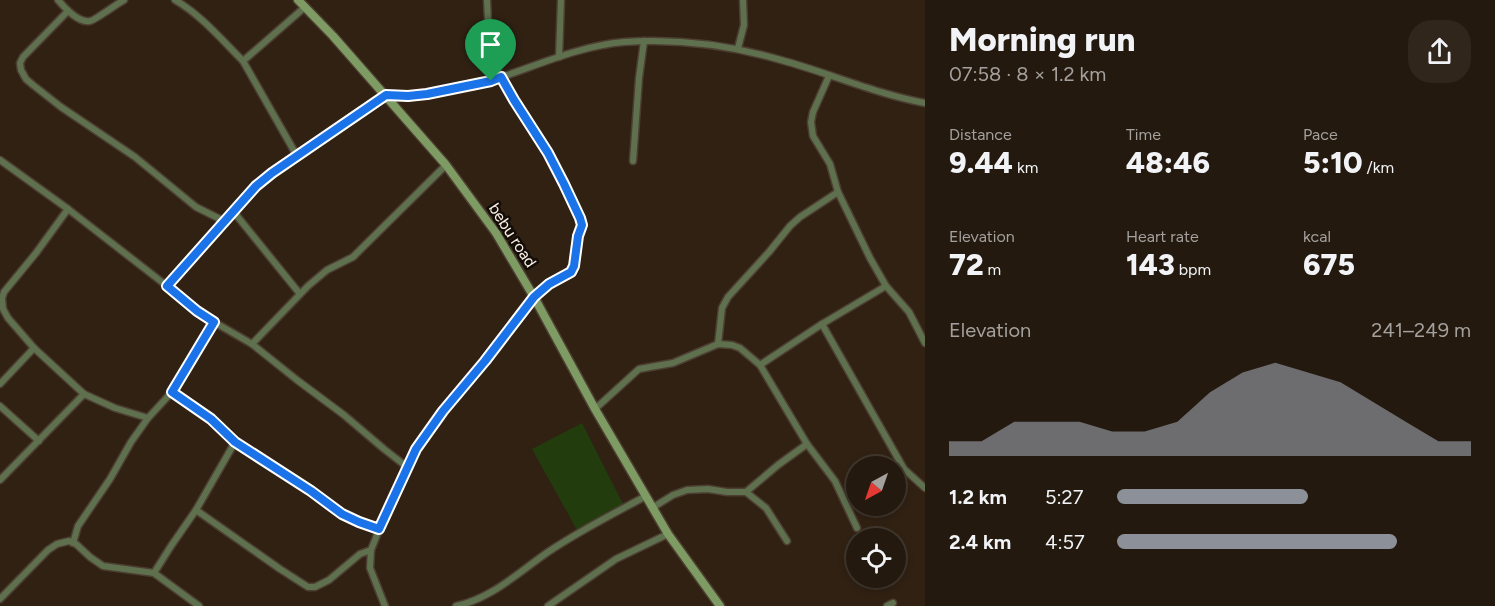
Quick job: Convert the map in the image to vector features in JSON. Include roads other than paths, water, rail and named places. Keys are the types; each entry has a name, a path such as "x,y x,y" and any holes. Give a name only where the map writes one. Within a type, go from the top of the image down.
{"street":[{"path":"58,0 68,11 87,21 93,21 124,0"},
{"path":"175,0 198,16 243,61 297,156"},
{"name":"bebu road","path":"298,0 386,95 446,165 496,233 652,508 720,606"},
{"path":"487,0 491,81"},
{"path":"559,57 561,0"},
{"path":"738,48 744,25 743,0"},
{"path":"243,61 305,7"},
{"path":"68,11 23,57 20,63 26,79 61,107 135,157 196,207 224,221"},
{"path":"633,161 644,42"},
{"path":"167,286 256,186 386,95 427,94 491,81 559,57 605,45 644,42 701,43 738,48 925,104"},
{"path":"829,76 813,112 811,129 813,136 830,164 838,192 870,258 886,286 909,312 925,343"},
{"path":"385,606 370,568 371,550 416,449 443,411 534,297 549,284 571,272 574,266 578,236 582,225 548,153 501,77"},
{"path":"0,160 68,209 197,311 252,344 407,467"},
{"path":"252,344 300,294 327,270 353,257 446,165"},
{"path":"718,344 723,308 728,297 790,226 838,192"},
{"path":"68,209 4,292 1,304 8,318 33,348 84,394 115,408 148,418"},
{"path":"233,211 300,294"},
{"path":"760,365 822,324 886,286"},
{"path":"73,543 78,526 110,479 131,442 148,418 172,392 214,322"},
{"path":"822,324 904,469 925,488"},
{"path":"595,409 639,369 673,363 718,344 740,348 760,365 807,444 836,481 857,528"},
{"path":"0,384 33,348"},
{"path":"172,392 211,419 235,442 342,514 379,529"},
{"path":"0,480 84,394"},
{"path":"0,406 39,441"},
{"path":"154,573 196,510 235,442"},
{"path":"746,492 807,444"},
{"path":"652,508 673,495 687,490 746,492 766,508 787,541"},
{"path":"456,606 494,590 573,536 646,496"},
{"path":"196,510 308,587 315,587 330,580 360,554 371,550"},
{"path":"548,606 616,559 668,534"},
{"path":"0,599 48,550 64,541 69,541 102,566 154,573 199,606"}]}
